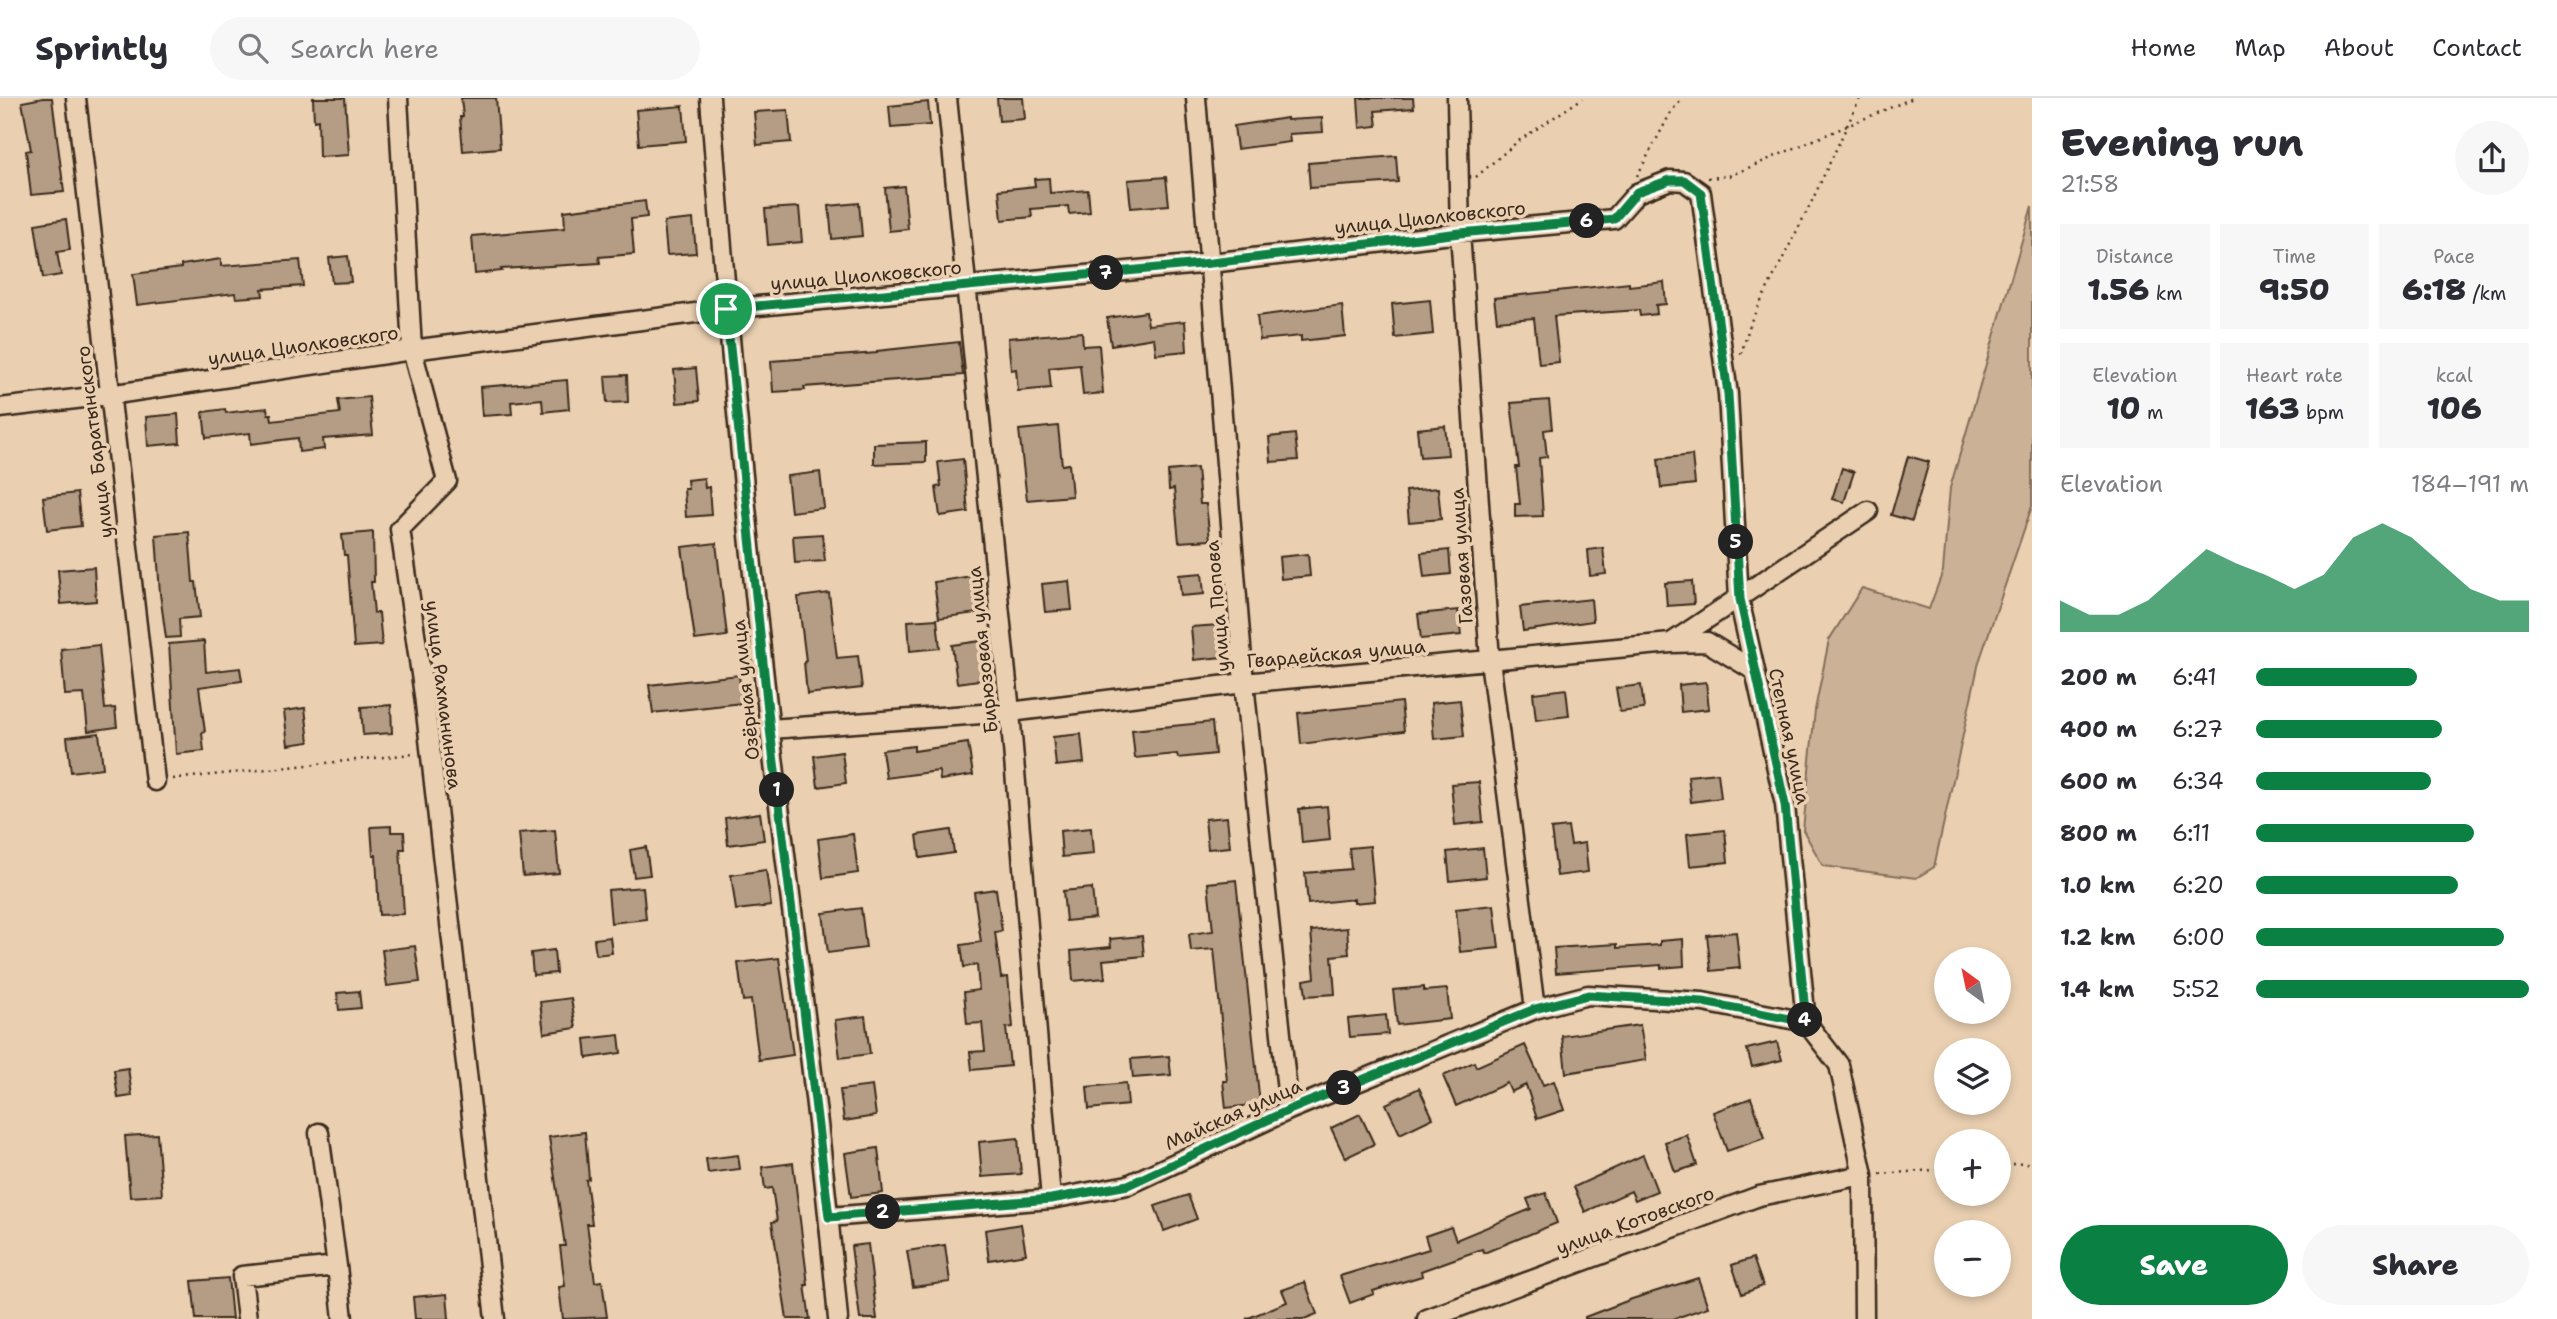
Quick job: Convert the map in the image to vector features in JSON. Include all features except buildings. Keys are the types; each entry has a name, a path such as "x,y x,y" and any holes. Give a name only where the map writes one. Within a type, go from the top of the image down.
{"street":[{"name":"улица Баратынского","path":"76,98 155,780"},
{"name":"улица Рахманинова","path":"398,98 412,350 447,481 400,529 431,752 495,1319"},
{"name":"Озёрная улица","path":"710,98 726,309 770,729 829,1217 838,1319"},
{"name":"Бирюзовая улица","path":"947,98 1010,712 1051,1199"},
{"name":"улица Попова","path":"1196,98 1244,683 1289,1110"},
{"name":"Газовая улица","path":"1457,98 1460,233 1490,660 1535,1009"},
{"path":"1637,192 1670,180 1684,180"},
{"name":"Степная улица","path":"1684,180 1701,193 1728,394 1740,599 1785,805 1806,1022"},
{"name":"улица Циолковского","path":"0,408 726,309 965,288 1211,263 1460,233 1614,219 1637,192"},
{"name":"Гвардейская улица","path":"770,729 1010,712 1244,683 1671,643 1868,511"},
{"path":"1671,643 1707,642 1755,671"},
{"name":"Майская улица","path":"829,1217 1051,1199 1128,1185 1289,1110 1535,1009 1588,995 1703,1002 1806,1022"},
{"path":"1806,1022 1839,1065 1863,1175 1864,1319"},
{"path":"319,1133 343,1319"},
{"name":"улица Котовского","path":"1427,1319 1759,1196 1863,1175"},
{"path":"247,1319 242,1276 337,1266"}],"path":[{"path":"1459,199 1490,163 1583,98"},
{"path":"1637,192 1636,178 1671,111 1682,98"},
{"path":"1740,358 1751,321 1860,98"},
{"path":"1684,180 1729,176 1913,98"},
{"path":"155,780 431,752"},
{"path":"2011,1164 2032,1163"},
{"path":"1863,1175 1934,1170"}],"shaded area":[{"path":"2032,206 2032,506 1979,662 1934,867 1916,878 1823,866 1803,830 1815,710 1829,640 1862,588 1929,609 1943,571 1950,488"}],"route":[{"path":"1670,180 1684,180 1701,193 1728,394 1740,599 1785,805 1806,1022 1703,1002 1588,995 1535,1009 1289,1110 1128,1185 1051,1199 829,1217 770,729 726,309 965,288 1211,263 1460,233 1614,219 1637,192 1670,180"}]}
